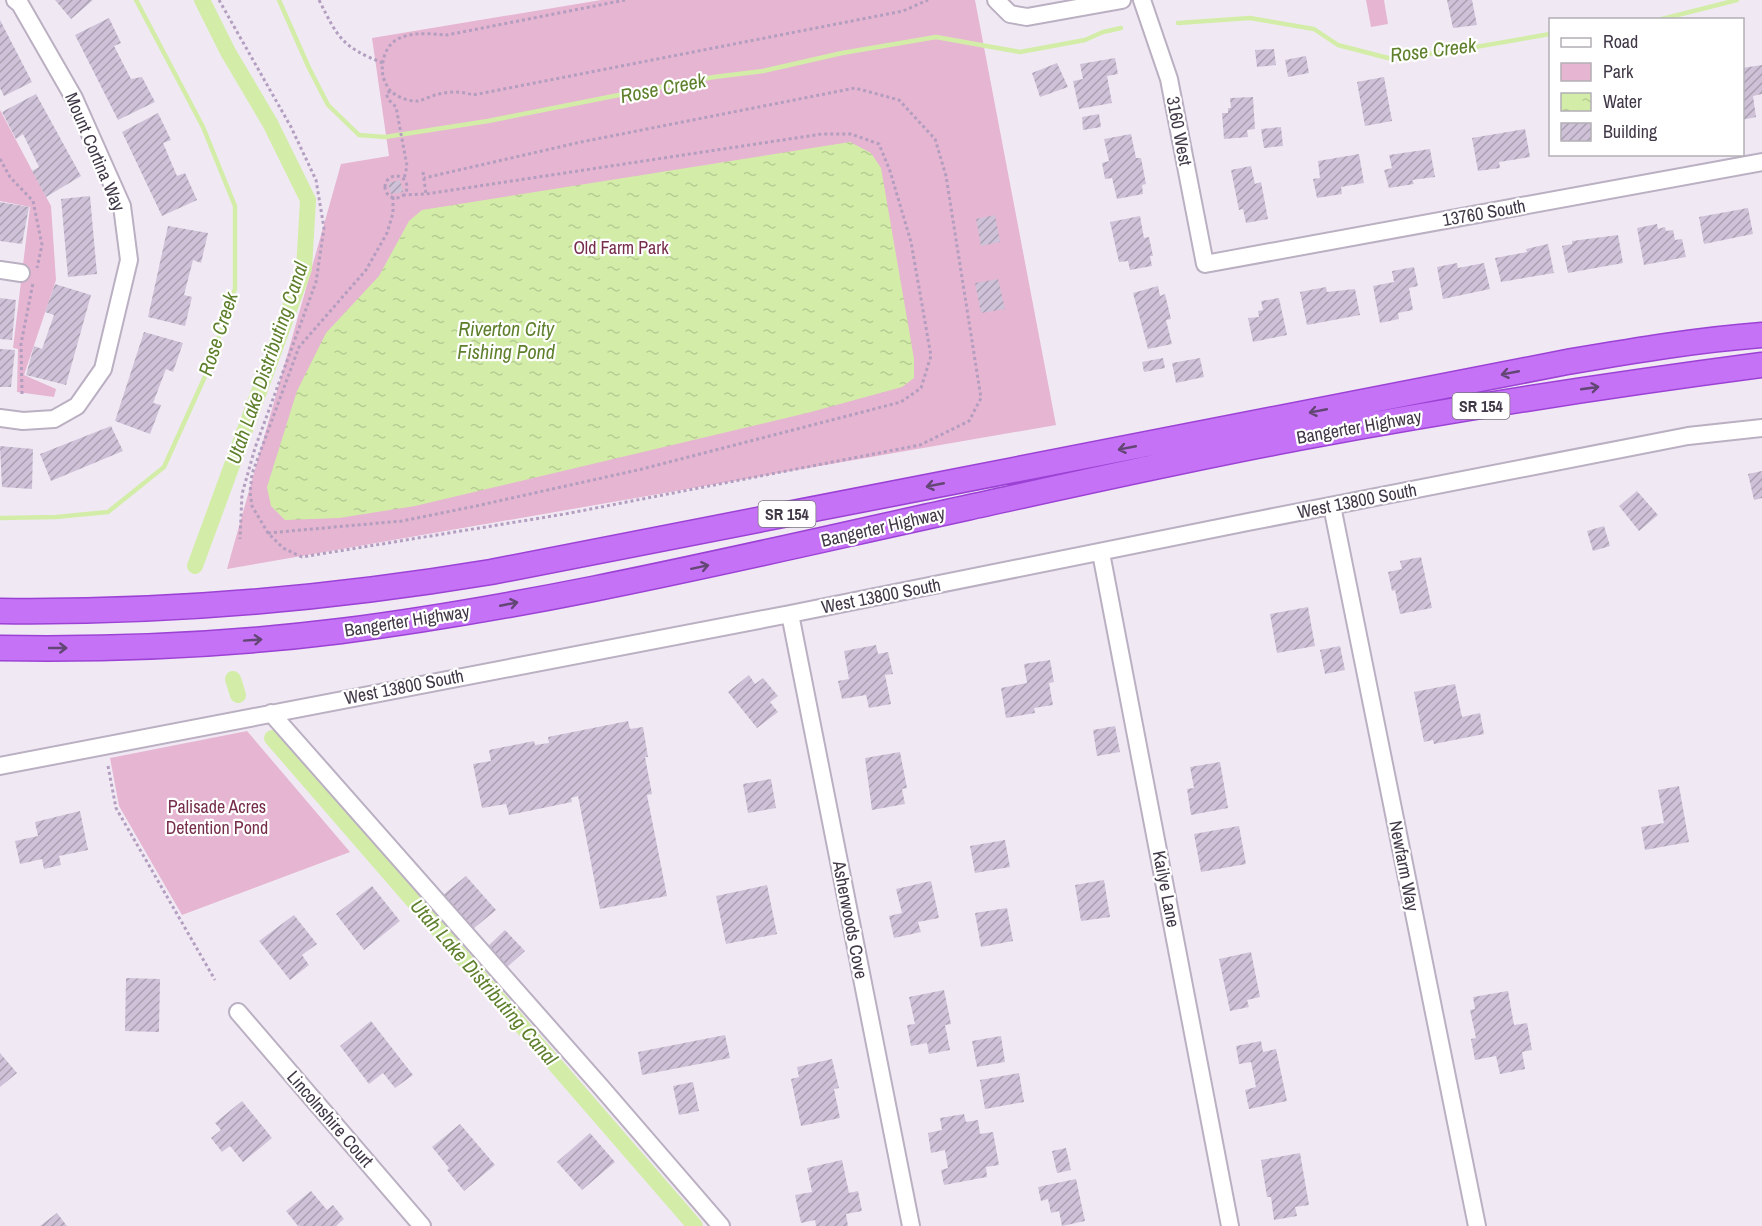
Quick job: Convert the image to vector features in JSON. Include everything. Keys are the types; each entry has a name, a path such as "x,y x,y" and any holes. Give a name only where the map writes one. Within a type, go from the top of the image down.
{"highway":[{"path":"1567,362 1646,342 1762,323"},
{"name":"Bangerter Highway","path":"0,611 97,611 226,605 299,599 431,582 1567,362 1659,347 1762,335"},
{"name":"Bangerter Highway","path":"0,648 92,648 207,643 336,632 441,616 743,558 969,507 1305,437 1441,412 1658,378 1762,365"},
{"path":"1658,378 1762,370"}],"street":[{"name":"Mount Cortina Way","path":"0,418 23,421 54,419 77,406 103,369 129,260 122,206 75,99 21,4 15,0"},
{"path":"996,0 1010,14 1027,17 1122,0"},
{"name":"3160 West","path":"1142,0 1168,79 1205,264"},
{"name":"13760 South","path":"1205,264 1762,162"},
{"path":"0,270 21,273"},
{"name":"West 13800 South","path":"0,766 790,614 1689,436 1762,428"},
{"name":"Newfarm Way","path":"1332,506 1477,1226"},
{"name":"Kailye Lane","path":"1101,553 1230,1226"},
{"name":"Asherwoods Cove","path":"790,614 911,1226"},
{"path":"271,713 721,1226"},
{"name":"Lincolnshire Court","path":"238,1012 422,1226"}],"path":[{"path":"219,0 291,128 316,180 324,228 316,282 255,448 242,494 240,539"},
{"path":"319,0 336,34 357,53 383,63"},
{"path":"625,0 447,35 420,33 399,37 385,52 381,74 390,91 405,99 418,101 438,94 461,91 473,94 903,11 928,0"},
{"path":"404,179 393,176 387,180 385,190 393,197 393,213 387,233 366,270 299,347 252,474 250,492 252,506 268,533 283,548 302,557 565,514 920,445 969,421 981,398 946,176 935,139 899,100 855,88 581,142 424,178"},
{"path":"390,91 386,94 388,100 396,107 406,162 407,170 404,179 407,189 403,195"},
{"path":"268,533 402,521 642,470 901,402 921,388 931,356 911,242 890,171 879,144 852,134 822,134 426,194 393,197"},
{"path":"423,172 426,194"},
{"path":"108,766 116,808 215,980"}],"green space":[{"name":"Old Farm Park","path":"601,0 975,0 1056,425 227,569 341,164 389,156 372,38"},
{"path":"1366,0 1384,0 1388,24 1371,27"},
{"path":"0,110 51,206 56,280 24,375 56,389 54,397 17,392 18,349 13,348 30,207 0,201"},
{"name":"Palisade Acres Detention Pond","path":"247,731 350,852 182,915 119,806 110,758"}],"water":[{"name":"Riverton City Fishing Pond","path":"850,142 871,153 881,168 914,359 914,378 902,387 811,412 415,506 339,518 285,520 271,506 267,487 297,391 326,333 379,276 409,221 422,210"}],"building":[{"path":"55,0 93,0 71,19"},
{"path":"1447,0 1472,0 1477,25 1453,28"},
{"path":"109,18 121,43 114,46 131,79 142,77 155,102 118,120 75,35"},
{"path":"0,20 32,82 4,96 0,88"},
{"path":"1274,49 1276,65 1257,67 1255,50"},
{"path":"1306,56 1309,73 1288,77 1285,60"},
{"path":"1115,58 1118,74 1107,76 1112,103 1079,109 1073,81 1083,79 1080,64"},
{"path":"1057,63 1068,87 1040,97 1032,73"},
{"path":"1762,65 1762,94 1753,96 1756,117 1744,120 1744,68"},
{"path":"1384,77 1392,121 1365,126 1357,82"},
{"path":"36,94 81,176 46,197 32,171 39,167 23,134 16,139 2,112"},
{"path":"1253,97 1255,129 1247,130 1248,137 1224,139 1222,113 1228,113 1228,108 1231,108 1230,98"},
{"path":"158,113 171,140 163,143 177,176 185,173 197,200 162,216 122,132"},
{"path":"1099,114 1101,127 1083,130 1082,117"},
{"path":"1281,127 1283,146 1264,148 1261,129"},
{"path":"1525,129 1530,157 1499,162 1500,168 1478,171 1472,138"},
{"path":"1131,134 1136,158 1141,158 1146,184 1142,185 1143,194 1117,199 1112,178 1105,179 1102,163 1109,161 1104,139"},
{"path":"1430,149 1435,177 1412,180 1414,184 1389,188 1384,170 1392,168 1389,155"},
{"path":"1359,154 1364,183 1341,187 1342,194 1317,198 1313,179 1320,178 1318,161"},
{"path":"1251,166 1255,184 1261,182 1268,219 1246,223 1243,209 1239,210 1231,170"},
{"path":"400,180 403,192 391,194 388,183"},
{"path":"90,196 97,274 68,277 61,199"},
{"path":"0,202 29,207 22,244 0,241"},
{"path":"1748,208 1753,234 1704,244 1699,217"},
{"path":"995,215 1000,242 981,246 976,219"},
{"path":"1140,216 1144,238 1149,237 1153,256 1150,256 1152,266 1130,270 1128,261 1119,262 1110,222"},
{"path":"1657,224 1658,229 1665,227 1666,231 1673,230 1675,240 1682,239 1686,257 1644,265 1637,228"},
{"path":"168,226 208,233 201,263 193,260 184,295 192,297 185,326 148,317"},
{"path":"1618,235 1623,263 1568,273 1562,246 1572,244 1572,241"},
{"path":"1548,244 1554,273 1501,282 1495,258 1527,252 1526,249"},
{"path":"1457,263 1458,268 1484,263 1490,289 1443,299 1437,267"},
{"path":"1414,267 1418,286 1409,288 1413,310 1398,313 1399,319 1380,323 1373,286 1394,282 1392,271"},
{"path":"998,279 1005,309 981,313 975,283"},
{"path":"55,284 91,295 66,385 26,375 34,346 42,349 54,315 45,312"},
{"path":"1158,286 1160,296 1165,294 1171,319 1166,320 1172,344 1148,349 1133,293"},
{"path":"1326,287 1327,292 1355,289 1360,315 1307,325 1300,292"},
{"path":"0,298 16,300 12,340 0,339"},
{"path":"1279,298 1287,335 1253,342 1248,318 1259,317 1258,311 1263,310 1261,301"},
{"path":"144,332 183,343 173,372 166,369 153,403 161,405 150,434 115,421"},
{"path":"0,349 15,350 11,387 0,387"},
{"path":"1163,358 1165,368 1144,372 1142,362"},
{"path":"1200,358 1204,377 1176,383 1172,363"},
{"path":"111,426 123,451 51,481 40,454"},
{"path":"0,446 33,449 32,489 2,487"},
{"path":"1762,471 1762,498 1754,500 1748,474"},
{"path":"1637,491 1658,515 1639,531 1619,506"},
{"path":"1604,526 1610,546 1593,551 1587,531"},
{"path":"1421,557 1432,608 1400,614 1388,572 1402,569 1400,561"},
{"path":"1308,607 1315,646 1277,653 1270,614"},
{"path":"876,645 878,654 888,652 893,674 885,675 891,704 869,708 866,695 842,699 838,681 849,679 844,651"},
{"path":"1340,646 1345,670 1325,674 1320,650"},
{"path":"1050,660 1054,682 1049,683 1053,705 1034,708 1035,713 1006,718 1001,688 1027,683 1024,664"},
{"path":"749,675 755,684 763,678 778,696 770,702 778,712 757,728 728,692"},
{"path":"1455,684 1462,717 1480,713 1484,734 1434,744 1433,740 1424,742 1414,692"},
{"path":"628,721 630,729 643,727 648,757 645,757 652,794 647,795 667,896 600,909 578,796 571,798 572,802 509,815 506,804 482,808 473,764 491,761 489,750 534,741 535,745 549,743 548,737"},
{"path":"1115,726 1120,752 1097,756 1093,730"},
{"path":"900,752 907,788 902,789 905,804 872,810 865,758"},
{"path":"1220,762 1228,808 1191,815 1187,789 1194,788 1190,767"},
{"path":"771,779 776,808 748,813 743,784"},
{"path":"1679,786 1689,842 1645,850 1641,827 1664,823 1658,790"},
{"path":"80,811 88,850 59,856 61,865 44,869 42,859 20,864 15,841 38,836 35,822"},
{"path":"1239,826 1246,864 1201,872 1194,834"},
{"path":"1005,840 1010,867 975,873 970,846"},
{"path":"466,876 496,910 473,929 443,895"},
{"path":"1104,880 1110,917 1081,921 1075,885"},
{"path":"931,881 939,918 918,922 921,932 894,938 889,916 902,913 896,889"},
{"path":"767,885 777,934 726,944 716,896"},
{"path":"372,886 400,921 364,950 336,914"},
{"path":"1007,908 1013,941 981,947 975,913"},
{"path":"294,915 317,944 302,955 309,965 290,980 259,941"},
{"path":"505,930 525,951 506,968 487,947"},
{"path":"1251,952 1260,997 1247,1000 1249,1007 1230,1011 1219,959"},
{"path":"126,978 160,979 159,1032 125,1031"},
{"path":"944,990 951,1024 945,1025 950,1050 929,1054 927,1043 911,1046 907,1025 915,1024 909,997"},
{"path":"1508,991 1514,1025 1527,1023 1532,1050 1522,1052 1525,1069 1500,1074 1496,1056 1475,1060 1471,1039 1476,1038 1470,1010 1475,1009 1473,997"},
{"path":"371,1021 413,1075 395,1088 383,1073 369,1084 340,1046"},
{"path":"725,1035 730,1058 642,1075 638,1052"},
{"path":"1001,1036 1005,1062 977,1067 972,1041"},
{"path":"1261,1041 1263,1052 1276,1049 1287,1101 1249,1109 1245,1090 1256,1087 1251,1062 1239,1064 1236,1046"},
{"path":"0,1053 17,1073 0,1087"},
{"path":"832,1059 839,1088 834,1089 840,1118 801,1126 791,1079 799,1077 797,1067"},
{"path":"1019,1073 1024,1102 985,1109 980,1080"},
{"path":"693,1082 699,1111 679,1115 673,1086"},
{"path":"242,1101 272,1138 243,1162 230,1146 222,1152 211,1138 221,1130 215,1123"},
{"path":"964,1114 966,1122 978,1120 980,1134 993,1132 999,1165 986,1167 987,1177 944,1185 941,1170 948,1168 945,1150 931,1153 928,1133 942,1130 940,1118"},
{"path":"460,1124 495,1165 464,1191 432,1147"},
{"path":"590,1133 615,1162 582,1190 557,1162"},
{"path":"1066,1148 1071,1170 1057,1173 1052,1151"},
{"path":"1300,1153 1309,1205 1295,1207 1297,1216 1274,1220 1271,1197 1267,1197 1261,1160"},
{"path":"842,1160 849,1193 858,1191 862,1211 846,1214 848,1226 816,1226 815,1220 801,1223 795,1195 812,1192 807,1168"},
{"path":"1076,1179 1085,1221 1062,1226 1059,1211 1051,1213 1048,1199 1041,1201 1038,1187"},
{"path":"311,1191 327,1210 333,1205 344,1219 336,1226 298,1226 286,1211"},
{"path":"57,1213 67,1226 40,1226"}],"waterway":[{"name":"Rose Creek","path":"0,518 56,517 108,512 164,467 207,372 235,289 235,206 203,127 136,0"},
{"name":"Utah Lake Distributing Canal","path":"195,566 304,269 308,200 270,123 228,52 202,0"},
{"name":"Rose Creek","path":"279,0 328,105 359,135 385,137 488,121 936,37 1020,52 1085,40 1103,32 1121,28"},
{"name":"Rose Creek","path":"1666,18 1737,0"},
{"name":"Rose Creek","path":"1178,23 1250,18 1314,29 1338,45 1388,58 1447,52 1549,34"},
{"name":"Utah Lake Distributing Canal","path":"233,679 238,695"},
{"name":"Utah Lake Distributing Canal","path":"272,738 695,1226"}]}
